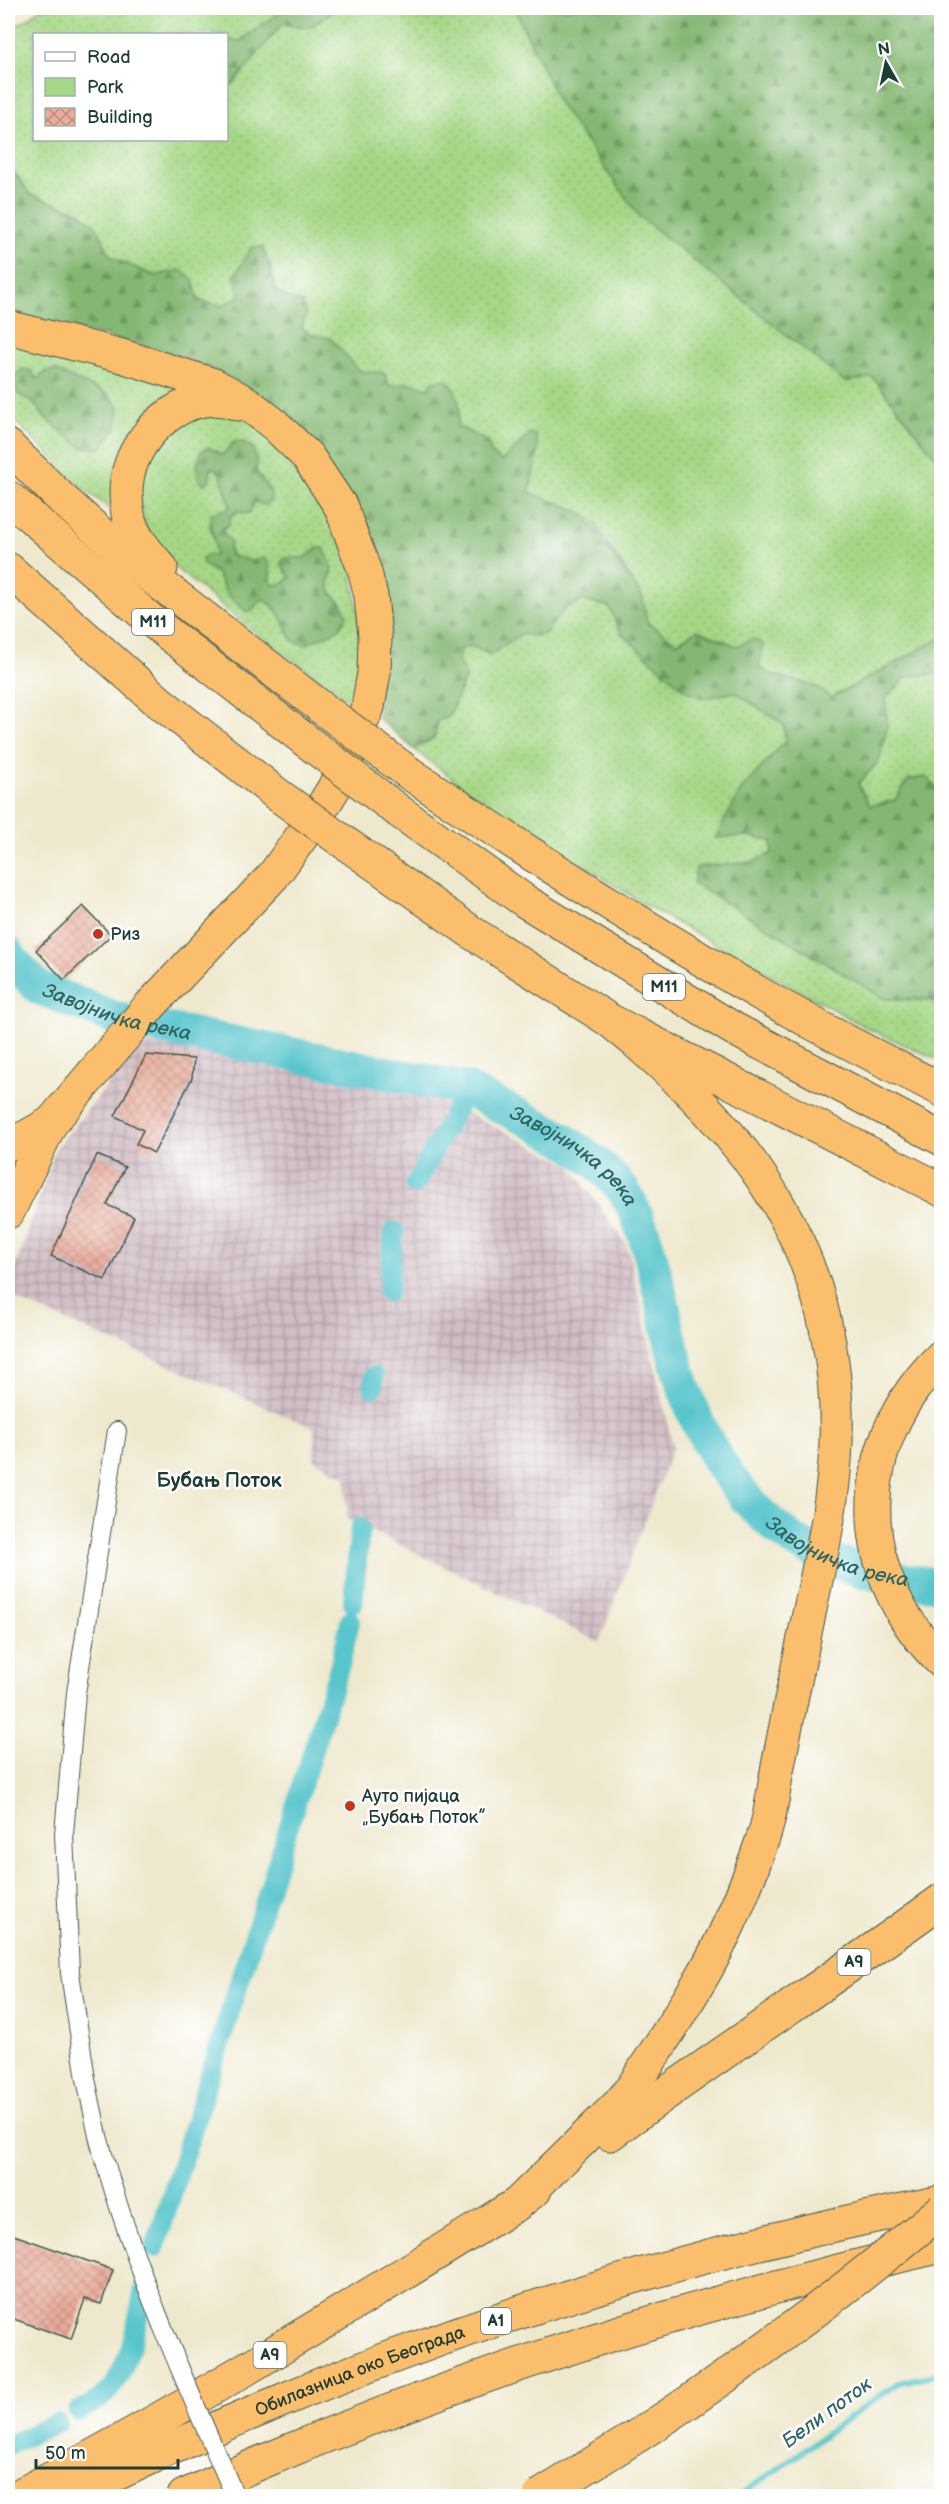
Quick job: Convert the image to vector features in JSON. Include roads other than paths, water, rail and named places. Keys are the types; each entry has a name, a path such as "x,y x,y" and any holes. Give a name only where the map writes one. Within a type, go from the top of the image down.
{"highway":[{"path":"8,327 122,356 214,385 229,392 264,416 291,438 308,457 331,490 351,530 371,596 375,636 373,691 368,707 334,788 318,814 252,900 149,1007 51,1123 8,1212"},
{"path":"205,620 147,553 133,529 128,516 126,488 130,467 136,453 152,431 172,412 193,402 222,400 264,416"},
{"name":"M11","path":"8,446 61,498 136,565 205,620 409,773 535,857 711,965 799,1016 941,1090"},
{"name":"M11","path":"8,497 152,621 304,740 525,901 734,1029 942,1139"},
{"path":"8,569 158,701 278,795 474,934 609,1020 942,1190"},
{"path":"517,2204 620,2104 700,1981 732,1919 765,1832 814,1587 827,1515 836,1444 833,1371 820,1300 794,1231 777,1199 717,1120 655,1057 609,1020"},
{"path":"8,1144 51,1123"},
{"path":"942,1356 917,1383 904,1402 885,1443 874,1485 874,1531 887,1580 901,1612 913,1630 942,1662"},
{"name":"A9","path":"18,2496 85,2462 260,2361 517,2204 670,2090 942,1900"},
{"name":"Обилазница око Београда","path":"70,2496 192,2439 283,2400 485,2325 603,2287 736,2250 942,2202"},
{"path":"540,2496 681,2407 734,2370 873,2266 942,2210"},
{"path":"183,2496 360,2423 585,2343 732,2300 942,2246"}],"street":[{"path":"117,1431 76,1692 64,1834 70,1973 82,2058 98,2136 129,2239 166,2340 235,2496"}],"waterway":[{"name":"Завојничка река","path":"8,953 39,988 120,1020 467,1089 547,1130 585,1154 619,1185 637,1216 656,1277 669,1334 689,1402 722,1466 743,1494 767,1519 795,1541 827,1558 883,1576 942,1585"},
{"path":"415,1185 467,1089"},
{"path":"388,1292 394,1231"},
{"path":"373,1388 374,1376"},
{"path":"353,1603 360,1528"},
{"path":"155,2248 340,1665 350,1621"},
{"path":"78,2411 102,2397 120,2374 137,2323 147,2275"},
{"name":"Бели поток","path":"739,2496 898,2383 942,2373"},
{"path":"8,2445 57,2423"}],"place":[{"name":"Риз","path":"98,934"},
{"name":"Ауто пијаца „Бубањ Поток”","path":"350,1806"}],"district":[{"name":"Бубањ Поток","path":"219,1481"}]}
